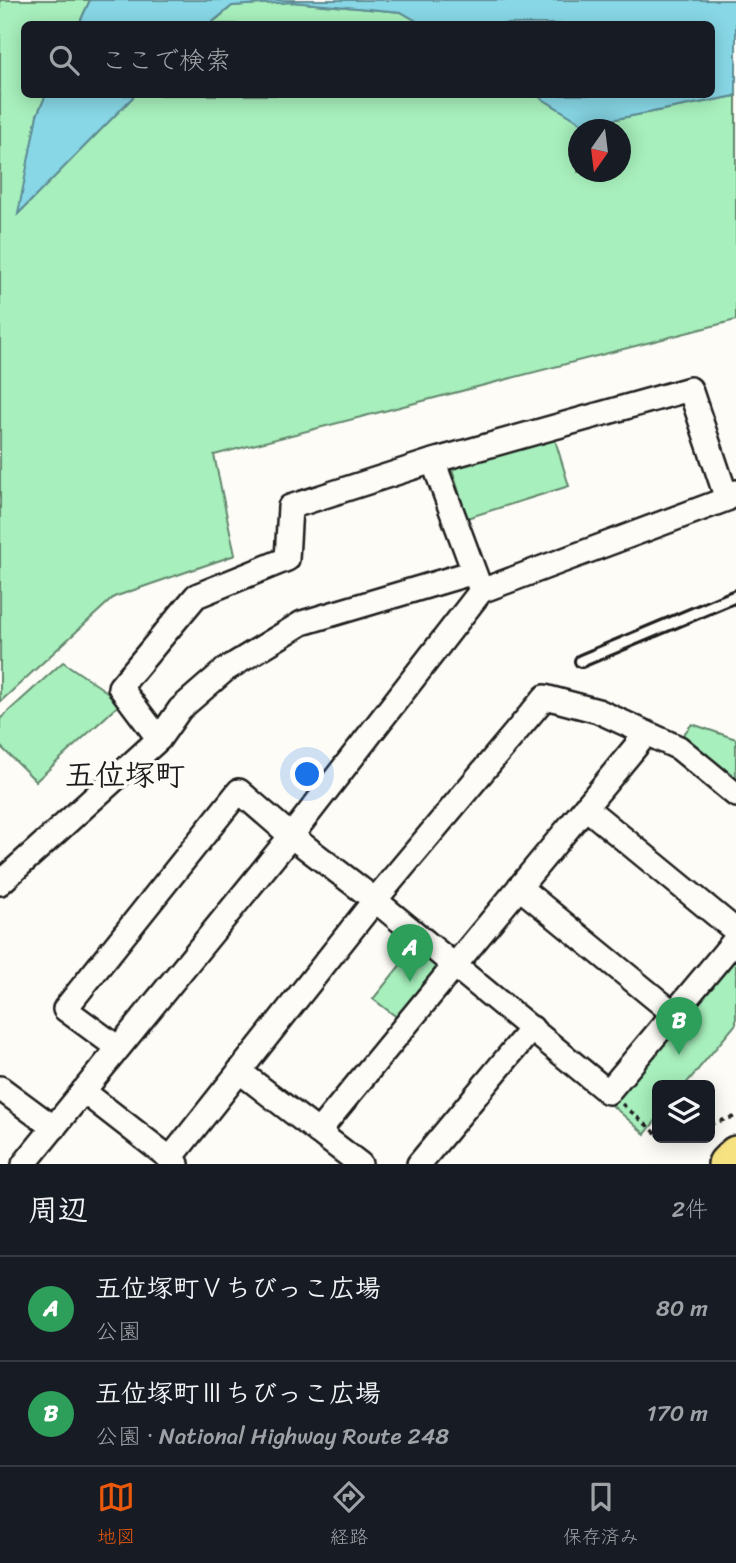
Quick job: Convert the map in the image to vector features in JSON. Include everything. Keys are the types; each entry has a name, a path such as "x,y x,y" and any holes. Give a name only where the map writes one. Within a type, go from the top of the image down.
{"highway":[{"path":"727,1164 736,1155"}],"street":[{"path":"0,883 159,738 180,709 225,670 302,623 477,581 732,495 690,389 433,461 290,507 287,559 196,596 120,687 159,738"},
{"path":"433,461 477,581"},
{"path":"24,1164 291,836 477,581"},
{"path":"83,1091 173,1161 239,1071 375,900 545,697 598,711 679,748 736,795"},
{"path":"318,1132 648,733"},
{"path":"118,1048 65,1009 239,791 608,1092 736,939"},
{"path":"585,807 736,931"},
{"path":"519,887 673,1013"},
{"path":"419,1164 532,1028"},
{"path":"239,1071 360,1164"},
{"path":"0,1088 54,1128"}],"lane":[{"path":"581,661 736,596"}],"path":[{"path":"608,1092 652,1129"},
{"path":"715,1123 736,1115"}],"green space":[{"path":"0,0 90,0 80,21 21,21 21,98 45,98 37,115 19,213 132,98 541,98 575,119 568,119 568,182 631,182 631,119 616,119 736,94 736,320 214,455 235,555 114,597 0,702"},
{"path":"292,2 401,12 417,21 214,21 232,6"},
{"path":"553,433 569,486 467,518 450,463"},
{"path":"63,662 122,702 36,781 0,746 0,719"},
{"path":"692,724 736,739 736,786 679,740"},
{"path":"418,943 446,966 402,1021 373,999"},
{"path":"736,946 736,1024 689,1080 652,1080 652,1125 645,1134 608,1102"}],"water":[{"path":"90,0 736,0 736,94 616,119 575,119 541,98 715,98 715,21 417,21 401,12 292,2 232,6 214,21 80,21"},
{"path":"45,98 132,98 18,214 37,115"}],"place":[{"name":"五位塚町Ⅴちびっこ広場","path":"410,982"},
{"name":"五位塚町Ⅲちびっこ広場","path":"679,1055"}],"district":[{"name":"五位塚町","path":"125,775"}]}
